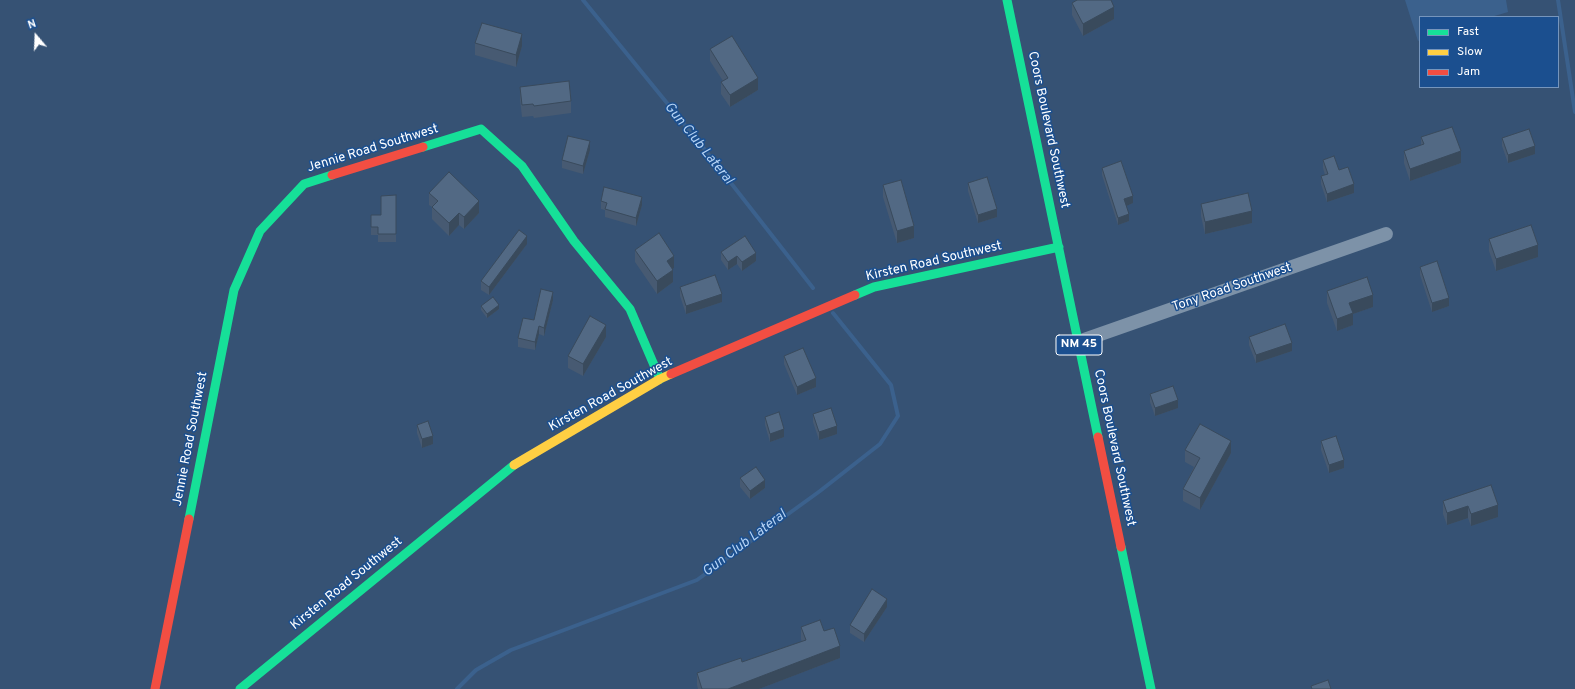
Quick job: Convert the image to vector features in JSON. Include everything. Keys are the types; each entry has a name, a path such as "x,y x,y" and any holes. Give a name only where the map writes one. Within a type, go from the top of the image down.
{"street":[{"name":"Coors Boulevard Southwest","path":"1007,0 1151,689"},
{"name":"Jennie Road Southwest","path":"154,689 234,290 260,231 304,184 481,129 522,166 574,241 630,309 660,379"},
{"name":"Tony Road Southwest","path":"1078,342 1386,234"},
{"name":"Kirsten Road Southwest","path":"240,689 510,467 660,379 874,287 1059,247"}],"water":[{"path":"1405,0 1506,0 1508,12 1494,16 1419,16 1418,41"}],"building":[{"path":"1077,0 1111,0 1114,7 1083,24 1072,3"},
{"path":"482,23 522,34 516,55 475,43"},
{"path":"732,36 758,78 730,95 721,82 728,78 710,49"},
{"path":"569,81 571,101 534,106 533,104 522,105 520,87"},
{"path":"1452,127 1461,151 1410,169 1404,151 1424,144 1421,137"},
{"path":"1529,129 1535,146 1508,155 1502,138"},
{"path":"568,136 590,141 583,166 562,160"},
{"path":"1334,156 1339,170 1348,167 1354,184 1327,194 1321,176 1328,174 1323,160"},
{"path":"1121,161 1133,196 1124,199 1129,214 1118,218 1102,168"},
{"path":"449,172 479,201 464,217 459,213 449,223 432,207 438,201 429,193"},
{"path":"987,177 997,209 978,215 968,183"},
{"path":"901,180 914,226 897,231 883,185"},
{"path":"604,187 642,197 636,218 605,209 607,203 601,201"},
{"path":"1248,193 1252,211 1205,222 1201,204"},
{"path":"396,195 396,234 378,234 378,227 371,227 371,215 381,215 381,196"},
{"path":"1531,225 1538,245 1496,259 1489,239"},
{"path":"519,230 527,236 489,287 481,281"},
{"path":"659,233 674,256 667,261 673,270 657,281 635,250"},
{"path":"745,236 756,253 742,262 737,256 728,262 721,252"},
{"path":"1437,261 1449,298 1432,303 1420,267"},
{"path":"715,275 722,294 686,306 680,287"},
{"path":"1367,277 1373,295 1349,303 1353,313 1337,319 1327,291"},
{"path":"541,289 553,292 544,328 539,326 535,342 518,338 523,318 534,320"},
{"path":"493,297 499,305 487,314 481,306"},
{"path":"590,316 606,325 583,364 568,356"},
{"path":"1285,324 1292,343 1256,355 1249,337"},
{"path":"803,348 816,378 797,387 784,356"},
{"path":"1173,386 1178,400 1155,408 1150,394"},
{"path":"831,408 837,426 819,432 813,414"},
{"path":"779,412 784,429 770,434 765,417"},
{"path":"428,421 433,436 422,439 417,425"},
{"path":"1200,424 1231,441 1200,498 1183,489 1200,458 1185,450"},
{"path":"1336,436 1344,460 1329,465 1321,441"},
{"path":"756,467 765,480 750,491 740,478"},
{"path":"1491,485 1498,505 1471,514 1468,506 1447,513 1443,501"},
{"path":"872,589 887,599 864,634 850,625"},
{"path":"820,620 824,631 834,628 840,646 728,689 702,689 697,673 741,658 742,662 806,640 801,627"},
{"path":"1328,680 1331,689 1312,689 1311,686"}],"waterway":[{"name":"Gun Club Lateral","path":"583,0 702,146 813,288"},
{"path":"1558,0 1575,112"},
{"name":"Gun Club Lateral","path":"457,689 476,670 511,650 697,580 820,491 880,444 898,416 891,385 833,313"}],"traffic: fast":[{"path":"1007,0 1098,437"},
{"path":"423,147 481,129 522,166 574,241 630,309 660,379"},
{"path":"189,519 234,290 260,231 304,184 332,175"},
{"path":"855,295 874,287 1059,247"},
{"path":"240,689 514,465"},
{"path":"1121,547 1151,689"}],"traffic: slow":[{"path":"514,465 671,374"}],"traffic: jam":[{"path":"332,175 423,147"},
{"path":"671,374 855,295"},
{"path":"1098,437 1121,547"},
{"path":"155,689 189,519"}]}
